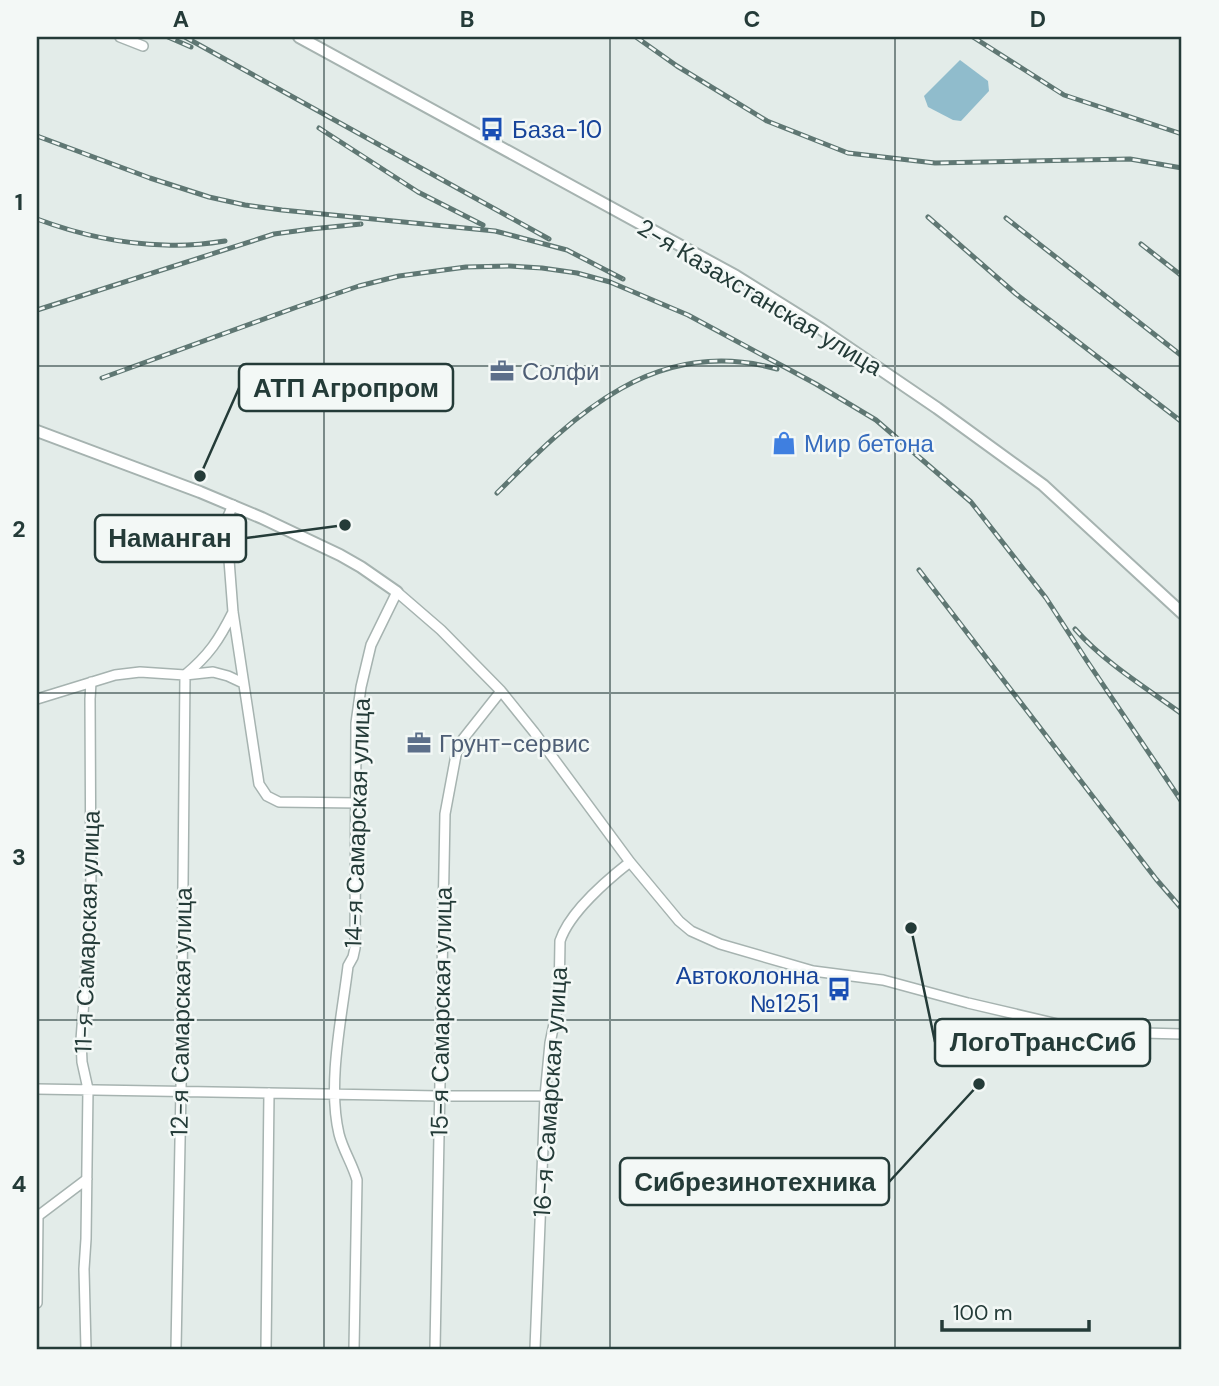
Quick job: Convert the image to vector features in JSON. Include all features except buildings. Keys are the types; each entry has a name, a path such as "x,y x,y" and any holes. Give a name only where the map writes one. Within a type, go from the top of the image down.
{"street":[{"path":"120,37 143,46"},
{"name":"2-я Казахстанская улица","path":"299,37 736,276 821,329 1043,485 1182,613"},
{"path":"37,432 233,505 340,555 397,592 441,630 501,691 630,862 679,921 691,931 720,944 813,971 883,980 1066,1026 1182,1034"},
{"path":"233,505 226,521 233,612 259,784 267,796 279,802 357,803"},
{"name":"14-я Самарская улица","path":"355,1349 357,1180 340,1136 335,1095 336,1065 348,965 355,948 356,723 371,645 397,592"},
{"path":"185,675 204,659 222,635 233,612"},
{"path":"37,699 116,675 140,672 185,675 213,672 243,683"},
{"name":"12-я Самарская улица","path":"176,1349 185,675"},
{"name":"11-я Самарская улица","path":"86,1349 84,1282 88,1089 80,1040 91,905 91,682"},
{"name":"15-я Самарская улица","path":"435,1349 445,814 456,755 463,739 501,691"},
{"name":"16-я Самарская улица","path":"535,1349 545,1096 550,1043 559,1000 560,941 572,919 607,880 630,862"},
{"path":"37,1088 335,1095 545,1096"},
{"path":"266,1349 269,1093"},
{"path":"37,1303 38,1216 87,1180"}],"water":[{"path":"960,60 988,81 989,91 961,121 953,120 928,107 924,96"}],"railway":[{"path":"168,37 191,47"},
{"path":"185,37 549,239"},
{"path":"636,37 677,66 767,121 848,153 935,163 1130,159 1182,168"},
{"path":"973,37 1064,95 1182,134"},
{"path":"319,128 418,192 483,225"},
{"path":"37,136 209,197 282,210 495,231 567,250 623,279"},
{"path":"928,217 1016,294 1182,422"},
{"path":"1006,218 1182,356"},
{"path":"37,219 84,234 132,243 180,245 225,241"},
{"path":"37,310 274,234 361,224"},
{"path":"1141,244 1182,276"},
{"path":"102,378 297,307 399,276 466,267 509,266 577,273 610,282 688,315 816,384 876,420 971,502 1046,598 1182,802"},
{"path":"497,493 588,410 621,389 656,372 693,363 733,361 777,369"},
{"path":"919,570 1156,879 1182,909"},
{"path":"1075,629 1112,664 1182,714"}],"place":[{"name":"База-10","path":"492,129"},
{"name":"Солфи","path":"502,371"},
{"name":"Мир бетона","path":"784,443"},
{"name":"АТП Агропром","path":"200,476"},
{"name":"Наманган","path":"345,525"},
{"name":"Грунт-сервис","path":"419,743"},
{"name":"ЛогоТрансСиб","path":"911,928"},
{"name":"Автоколонна №1251","path":"839,989"},
{"name":"Сибрезинотехника","path":"979,1084"}]}
